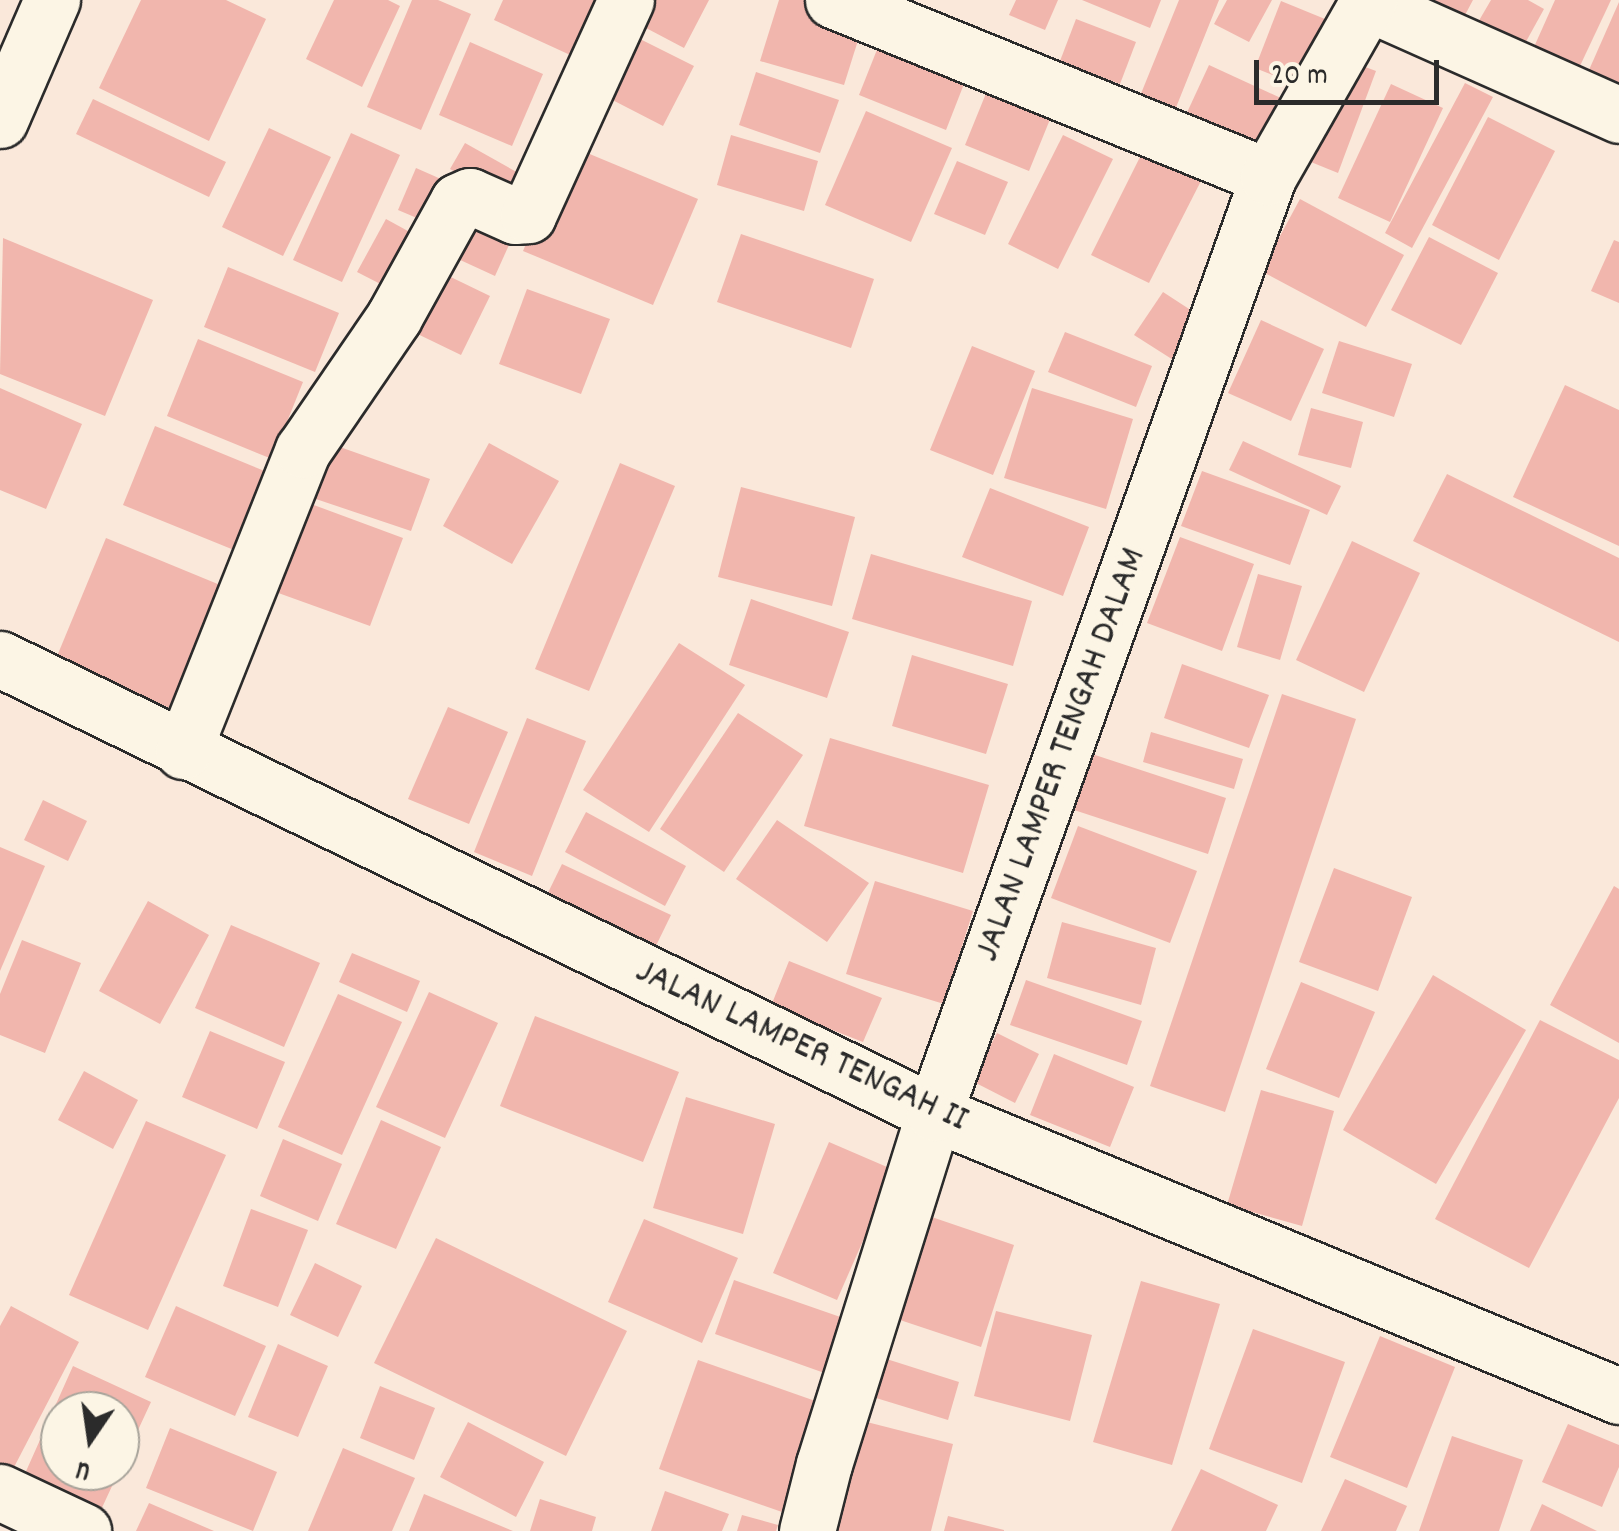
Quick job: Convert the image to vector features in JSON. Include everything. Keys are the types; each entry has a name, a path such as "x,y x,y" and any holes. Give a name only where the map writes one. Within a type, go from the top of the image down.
{"street":[{"path":"0,120 52,0"},
{"path":"183,751 303,450 394,317 458,201 470,196 515,216 528,215 626,0"},
{"path":"833,0 1268,177"},
{"path":"1368,2 1619,114"},
{"name":"JALAN LAMPER TENGAH DALAM","path":"807,1531 824,1464 934,1112 1268,177 1368,2"},
{"name":"JALAN LAMPER TENGAH II","path":"0,659 934,1112 1619,1396"},
{"path":"0,1492 83,1531"}],"building":[{"path":"141,0 226,0 266,19 209,141 99,88"},
{"path":"334,0 388,0 400,6 362,87 306,59"},
{"path":"412,0 438,0 471,14 421,130 367,107"},
{"path":"503,0 605,0 579,59 494,20"},
{"path":"638,0 709,0 684,48 629,19"},
{"path":"779,0 805,0 865,18 844,85 760,61"},
{"path":"1016,0 1058,0 1045,30 1009,15"},
{"path":"1082,0 1161,0 1150,28"},
{"path":"1179,0 1219,0 1175,110 1140,96"},
{"path":"1227,0 1272,0 1249,42 1214,24"},
{"path":"1399,0 1473,0 1457,30"},
{"path":"1491,0 1528,0 1544,9 1522,49 1477,24"},
{"path":"1555,0 1611,0 1579,68 1534,47"},
{"path":"1281,1 1325,19 1300,86 1255,68"},
{"path":"1619,2 1619,83 1589,70"},
{"path":"1076,19 1136,42 1120,84 1060,61"},
{"path":"626,32 694,66 663,126 595,91"},
{"path":"884,32 971,66 946,130 859,95"},
{"path":"470,42 543,74 512,146 439,115"},
{"path":"1344,59 1376,71 1338,173 1306,160"},
{"path":"1209,65 1283,99 1259,154 1184,119"},
{"path":"756,72 839,100 820,153 739,125"},
{"path":"1465,83 1493,97 1412,248 1385,233"},
{"path":"1391,84 1443,108 1390,222 1338,198"},
{"path":"989,86 1053,112 1029,171 965,145"},
{"path":"93,99 226,162 209,197 76,134"},
{"path":"866,111 952,148 911,242 825,205"},
{"path":"1488,117 1555,151 1499,260 1432,225"},
{"path":"269,128 331,157 283,256 222,227"},
{"path":"351,133 400,155 342,282 293,260"},
{"path":"731,135 818,161 804,211 717,185"},
{"path":"1063,135 1113,159 1058,269 1008,244"},
{"path":"465,143 538,184 523,209 450,169"},
{"path":"568,145 698,199 653,305 523,251"},
{"path":"1145,147 1203,177 1149,283 1091,255"},
{"path":"957,161 1008,182 985,235 934,214"},
{"path":"416,168 450,183 431,224 398,210"},
{"path":"1300,199 1404,255 1366,327 1261,271"},
{"path":"463,213 513,236 495,276 445,253"},
{"path":"386,219 428,242 400,294 357,272"},
{"path":"741,234 874,279 851,348 717,302"},
{"path":"1429,237 1498,273 1461,345 1391,310"},
{"path":"3,238 153,300 105,416 0,374"},
{"path":"1614,240 1619,242 1619,303 1591,291"},
{"path":"228,267 339,313 315,372 204,327"},
{"path":"430,267 490,296 461,355 401,326"},
{"path":"527,289 610,319 581,394 499,364"},
{"path":"1163,292 1206,320 1178,363 1134,335"},
{"path":"1261,320 1324,349 1291,421 1228,393"},
{"path":"1065,332 1152,366 1136,407 1048,372"},
{"path":"198,339 303,382 272,459 167,416"},
{"path":"1339,341 1412,364 1394,417 1322,393"},
{"path":"972,346 1035,371 993,475 930,450"},
{"path":"1565,385 1619,410 1619,546 1513,497"},
{"path":"0,388 82,424 46,509 0,490"},
{"path":"1032,388 1133,419 1106,509 1004,478"},
{"path":"1311,408 1363,422 1351,468 1298,455"},
{"path":"155,426 267,472 234,550 123,505"},
{"path":"323,441 430,479 411,531 304,495"},
{"path":"1243,441 1341,486 1327,515 1229,470"},
{"path":"489,443 559,481 512,564 443,526"},
{"path":"620,463 675,486 589,691 535,669"},
{"path":"1202,471 1310,510 1290,565 1181,526"},
{"path":"1447,474 1619,558 1619,642 1413,541"},
{"path":"741,487 855,517 832,606 718,577"},
{"path":"990,488 1089,527 1063,596 962,557"},
{"path":"303,501 403,538 370,626 270,590"},
{"path":"1180,537 1254,564 1222,651 1147,623"},
{"path":"106,538 225,587 175,710 55,661"},
{"path":"1352,541 1420,573 1364,692 1296,660"},
{"path":"871,554 1032,601 1013,666 852,619"},
{"path":"1258,574 1302,586 1280,660 1237,647"},
{"path":"751,599 849,632 827,698 729,665"},
{"path":"679,643 745,685 649,832 583,790"},
{"path":"912,655 1008,684 986,754 892,726"},
{"path":"1182,664 1269,695 1249,748 1164,718"},
{"path":"1282,694 1356,719 1225,1112 1150,1086"},
{"path":"448,707 508,732 469,824 408,799"},
{"path":"738,713 803,755 724,872 660,829"},
{"path":"527,718 586,741 532,876 474,852"},
{"path":"1151,732 1243,759 1234,789 1143,762"},
{"path":"830,738 989,785 963,873 804,826"},
{"path":"1089,753 1226,798 1208,854 1071,809"},
{"path":"43,800 87,821 68,861 24,840"},
{"path":"586,812 686,866 665,906 565,852"},
{"path":"777,820 869,883 827,942 736,879"},
{"path":"1078,826 1197,871 1170,943 1051,898"},
{"path":"0,847 45,866 0,971"},
{"path":"562,864 671,915 651,956 542,905"},
{"path":"1334,868 1412,897 1378,991 1299,962"},
{"path":"875,881 973,911 944,1004 846,974"},
{"path":"1614,886 1619,889 1619,1043 1550,1005"},
{"path":"148,901 209,935 160,1024 99,991"},
{"path":"1062,922 1156,948 1141,1005 1047,978"},
{"path":"231,925 320,963 284,1047 195,1008"},
{"path":"22,940 81,963 45,1053 0,1035 0,994"},
{"path":"352,953 420,981 407,1012 339,982"},
{"path":"789,961 882,998 863,1042 771,1006"},
{"path":"1433,975 1526,1030 1436,1184 1343,1130"},
{"path":"1026,980 1142,1021 1127,1065 1010,1025"},
{"path":"1301,982 1375,1012 1339,1098 1266,1069"},
{"path":"429,992 498,1023 445,1138 376,1107"},
{"path":"338,994 402,1022 342,1155 278,1127"},
{"path":"535,1016 679,1072 643,1162 500,1106"},
{"path":"1540,1020 1619,1060 1619,1098 1529,1268 1435,1219"},
{"path":"210,1031 285,1062 257,1129 182,1097"},
{"path":"997,1033 1039,1054 1015,1103 972,1081"},
{"path":"1054,1054 1134,1087 1110,1147 1030,1115"},
{"path":"84,1071 138,1100 113,1149 58,1120"},
{"path":"1261,1090 1334,1111 1302,1226 1227,1205"},
{"path":"686,1097 775,1124 743,1234 653,1208"},
{"path":"381,1120 441,1147 396,1249 336,1224"},
{"path":"146,1121 226,1155 148,1330 69,1295"},
{"path":"283,1139 342,1164 318,1221 260,1196"},
{"path":"829,1142 894,1170 837,1300 773,1273"},
{"path":"251,1209 308,1230 278,1307 223,1286"},
{"path":"917,1212 1014,1245 981,1347 882,1314"},
{"path":"644,1219 738,1258 702,1343 608,1302"},
{"path":"436,1238 627,1331 566,1456 374,1363"},
{"path":"315,1263 362,1286 338,1337 290,1315"},
{"path":"734,1280 849,1320 830,1375 715,1334"},
{"path":"1141,1281 1220,1304 1172,1465 1093,1442"},
{"path":"11,1306 79,1342 54,1391 40,1391 40,1417 11,1473 0,1467 0,1326"},
{"path":"176,1306 266,1346 235,1416 145,1377"},
{"path":"996,1311 1092,1335 1070,1421 974,1396"},
{"path":"1253,1329 1345,1362 1302,1483 1209,1449"},
{"path":"1380,1336 1455,1367 1407,1488 1330,1457"},
{"path":"278,1344 328,1366 298,1437 248,1417"},
{"path":"874,1355 959,1382 948,1420 863,1394"},
{"path":"698,1360 821,1403 782,1512 659,1469"},
{"path":"73,1366 127,1391 62,1391"},
{"path":"380,1386 435,1408 414,1460 360,1438"},
{"path":"140,1397 151,1402 140,1426"},
{"path":"859,1420 953,1444 931,1531 832,1531"},
{"path":"468,1422 544,1462 516,1517 440,1477"},
{"path":"1568,1424 1619,1445 1619,1467 1602,1507 1542,1482"},
{"path":"170,1428 277,1472 253,1531 146,1488"},
{"path":"1452,1436 1523,1460 1499,1531 1419,1531"},
{"path":"40,1440 40,1486 23,1478"},
{"path":"343,1448 415,1478 392,1531 308,1531"},
{"path":"1201,1469 1278,1505 1266,1531 1171,1531"},
{"path":"1345,1479 1407,1506 1396,1531 1321,1531"},
{"path":"52,1491 110,1491 100,1512"},
{"path":"665,1491 729,1514 722,1531 651,1531"},
{"path":"424,1494 513,1531 409,1531"},
{"path":"540,1499 596,1517 592,1531 530,1531"},
{"path":"149,1503 214,1531 136,1531"},
{"path":"1542,1504 1597,1531 1530,1531"},
{"path":"742,1515 778,1525 776,1531 737,1531"},
{"path":"948,1516 1004,1530 1004,1531 944,1531"}]}
